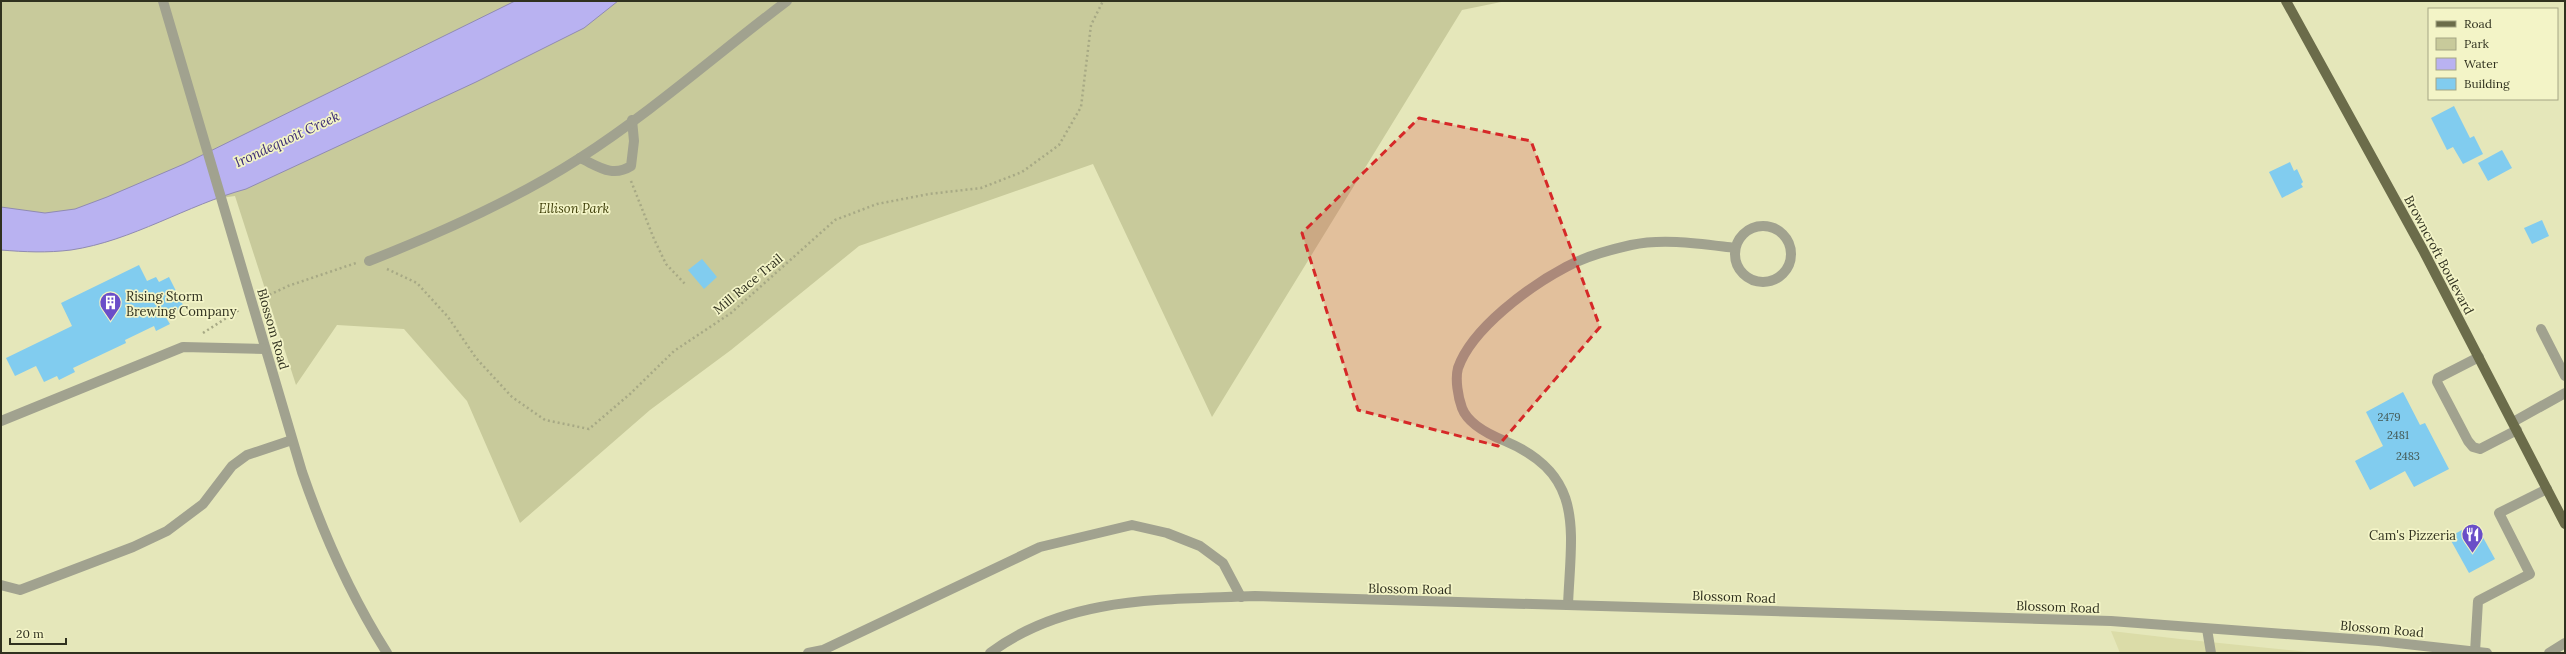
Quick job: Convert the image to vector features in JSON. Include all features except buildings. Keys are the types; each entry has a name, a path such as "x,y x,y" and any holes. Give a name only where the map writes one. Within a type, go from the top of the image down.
{"main road":[{"name":"Browncroft Boulevard","path":"2286,1 2352,118 2479,357 2565,524"}],"street":[{"name":"Blossom Road","path":"163,1 292,440 320,523 349,588 387,653"},
{"path":"369,261 414,244 500,202 580,158 787,1"},
{"path":"580,158 609,172 621,172 631,166 633,157 632,120"},
{"path":"1762,225 1780,231 1791,246 1792,256 1784,273 1773,280 1759,282 1743,274 1735,258 1735,248 1744,232 1762,225"},
{"path":"1568,605 1572,522 1569,504 1561,485 1542,462 1520,447 1476,425 1462,409 1457,389 1458,370 1468,348 1483,330 1527,293 1568,266 1599,254 1632,245 1663,242 1735,248"},
{"path":"2542,329 2565,376"},
{"path":"1,421 183,347 265,350"},
{"path":"2479,357 2438,378 2437,382 2468,441 2473,447 2480,449 2565,393"},
{"path":"1,585 20,590 133,547 166,531 204,504 232,466 247,456 292,440"},
{"path":"2475,652 2478,601 2530,574 2499,513 2547,489"},
{"path":"808,653 823,650 1040,547 1132,524 1167,533 1200,546 1223,563 1241,597"},
{"name":"Blossom Road","path":"990,653 1032,628 1066,614 1101,605 1143,600 1241,597 2104,621 2208,628 2395,648 2487,653"},
{"path":"2208,628 2210,653"},
{"path":"2549,653 2565,643"}],"path":[{"name":"Mill Race Trail","path":"369,261 417,283 448,317 476,358 512,397 545,420 590,429 630,394 674,351 731,314 835,220 877,204 929,194 980,188 1022,172 1059,145 1081,107 1091,25 1103,1"},
{"path":"626,169 654,239 666,264 686,285"},
{"path":"183,347 227,315 288,286 348,264 369,261"}],"highlighted area":[{"path":"1419,118 1531,141 1600,327 1498,446 1358,410 1302,233"}],"shaded area":[{"path":"2111,631 2180,639 2317,653 2120,653"}],"green space":[{"name":"Ellison Park","path":"1,1 1506,1 1462,10 1212,417 1093,164 859,246 731,350 650,410 520,523 467,401 404,329 337,325 296,385 235,196 220,198 190,207 104,243 75,249 46,252 1,250"}],"water":[{"name":"Irondequoit Creek","path":"515,1 618,1 584,28 476,82 246,189 202,204 138,231 94,245 53,252 1,250 1,207 45,213 75,209 107,197 184,164"}],"place":[{"name":"Rising Storm Brewing Company","path":"110,322"},
{"name":"Cam's Pizzeria","path":"2472,554"}]}
